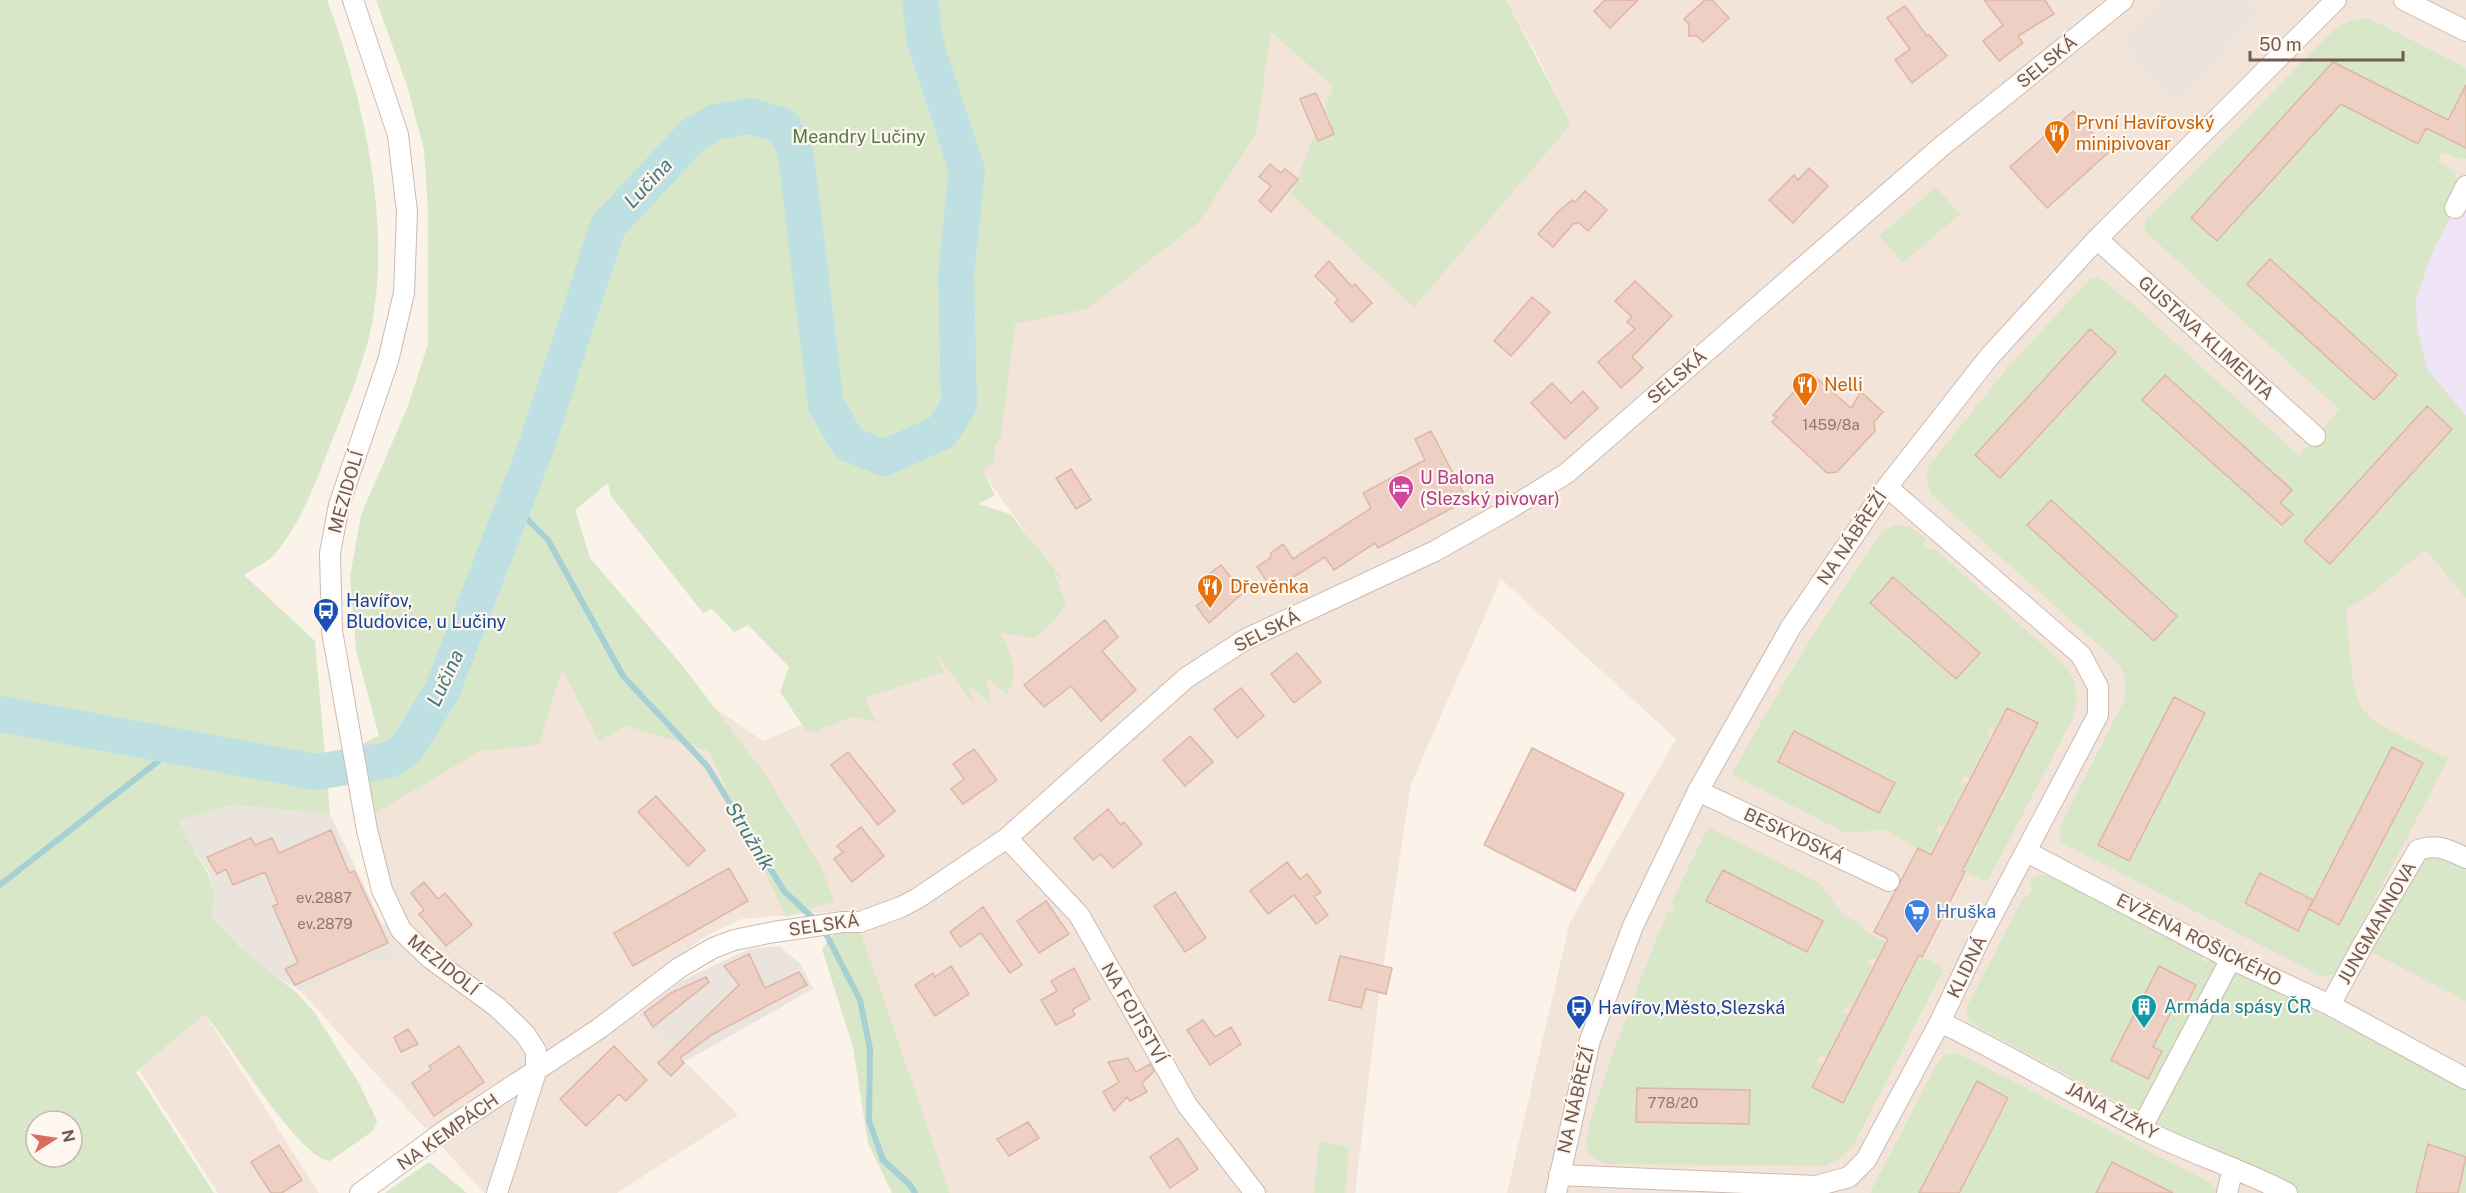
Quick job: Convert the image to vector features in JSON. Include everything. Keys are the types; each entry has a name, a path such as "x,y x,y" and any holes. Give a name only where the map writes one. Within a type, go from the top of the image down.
{"street":[{"name":"MEZIDOLÍ","path":"354,0 398,135 407,212 404,293 388,361 339,505 330,553 332,631 349,738 382,890 401,930 430,958 497,1007 525,1034 536,1051 536,1072"},
{"name":"SELSKÁ","path":"536,1072 694,958 734,940 799,928 860,922 901,907 1007,838 1186,678 1246,639 1435,551 1509,510 1567,473 1942,146 2123,0"},
{"name":"NA NÁBŘEŽÍ","path":"1558,1184 1590,1040 1633,926 1698,791 1791,627 1887,487 1989,357 2097,239 2336,0"},
{"path":"2404,0 2466,32"},
{"path":"2455,208 2466,186"},
{"name":"GUSTAVA KLIMENTA","path":"2097,239 2315,435"},
{"name":"KLIDNÁ","path":"1558,1184 1816,1186 1849,1177 1866,1160 1940,1022 1980,938 2098,715 2098,687 2081,655 1887,487"},
{"name":"BESKYDSKÁ","path":"1698,791 1889,881"},
{"name":"NA FOJTSTVÍ","path":"1007,838 1079,915 1187,1105 1255,1193"},
{"name":"JUNGMANNOVA","path":"2330,1005 2418,850 2428,846 2444,847 2466,858"},
{"name":"EVŽENA ROŠICKÉHO","path":"2027,852 2230,958 2330,1005 2466,1079"},
{"path":"2141,1129 2230,958"},
{"name":"JANA ŽIŽKY","path":"1940,1022 2000,1051 2141,1129 2287,1193"},
{"path":"498,1193 536,1072"},
{"name":"NA KEMPÁCH","path":"360,1193 443,1132 536,1072"},
{"path":"2227,1193 2233,1168"}],"shaded area":[{"path":"1505,0 2466,0 2466,1193 1507,1193 1570,922 1676,739 1501,579 1411,784 1379,994 1355,1193 949,1193 853,910 741,919 704,937 622,999 738,1115 617,1193 484,1193 287,976 394,919 365,770 586,619 763,741 864,698 933,649 1000,632 1053,571 981,470 1015,324 1087,309 1271,32 1333,87 1291,194 1571,125 1534,49"},
{"path":"2161,0 2250,0 2262,12 2177,103 2120,44"},
{"path":"2466,206 2466,416 2427,369 2417,330 2416,299 2431,255 2455,208"},
{"path":"233,805 330,814 401,964 378,959 358,961 302,992 264,969 240,948 212,914 214,891 210,875 177,820"},
{"path":"779,946 801,964 813,989 684,1062 638,1014 681,981 749,949"},
{"path":"205,1014 319,1193 218,1193 139,1070"}],"green space":[{"path":"0,0 327,0 351,74 369,153 378,234 378,273 374,312 367,346 319,473 291,531 268,561 244,575 315,641 330,814 233,805 178,820 209,876 214,891 212,915 240,948 296,992 315,1013 360,1085 377,1121 373,1131 330,1161 317,1155 283,1121 205,1014 136,1072 214,1193 0,1193"},
{"name":"Meandry Lučiny","path":"376,0 1506,0 1571,124 1414,307 1291,194 1333,87 1271,32 1256,134 1199,222 1087,309 1015,324 1001,436 995,446 994,463 982,470 995,495 979,504 1010,514 1063,580 1054,573 1066,604 1056,619 1035,638 1001,633 1012,663 1013,678 1007,694 986,677 991,705 968,684 975,706 935,652 944,672 865,698 876,722 852,717 816,733 806,730 780,692 789,667 748,625 734,632 712,609 703,613 611,496 608,483 575,510 590,558 682,665 767,777 821,867 834,901 786,917 709,751 627,726 599,741 562,668 539,745 480,751 374,814 360,745 379,736 356,650 350,577 361,515 408,406 428,344 428,210 424,150 408,89"},
{"path":"2368,18 2466,68 2466,159 2459,159 2442,152 2437,161 2454,171 2458,185 2455,208 2431,255 2416,299 2417,330 2427,369 2466,416 2466,598 2428,552 2424,551 2346,611 2353,678 2359,703 2364,711 2390,730 2449,757 2340,966 2333,974 2323,977 2062,843 2059,828 2125,699 2123,674 2116,661 1935,498 1928,486 1927,473 1930,464 2010,365 2090,279 2098,277 2136,307 2299,456 2339,409 2144,228 2146,220 2334,30 2349,21"},
{"path":"1936,187 1960,214 1903,263 1879,236"},
{"path":"1896,525 1909,527 1919,533 1926,540 1923,544 1931,551 1934,548 2061,662 2071,675 2076,689 2076,704 2072,720 1987,882 1962,870 1972,849 1976,851 1979,845 1976,843 1997,800 2001,802 2004,796 2000,794 2023,752 2026,753 2029,747 2026,745 2037,723 2006,707 1995,729 1990,726 1987,732 1991,735 1969,778 1965,776 1961,781 1966,784 1944,827 1939,825 1936,831 1941,833 1930,854 1884,830 1846,833 1733,775 1785,681 1822,622 1880,535 1886,529"},
{"path":"1707,829 1712,829 1821,884 1842,914 1863,926 1861,929 1886,942 1876,960 1871,957 1868,964 1873,966 1851,1009 1846,1006 1843,1012 1848,1015 1826,1058 1820,1055 1817,1062 1822,1064 1811,1086 1842,1102 1918,955 1942,967 1943,970 1852,1148 1839,1159 1825,1166 1610,1164 1595,1159 1589,1153 1587,1139 1589,1127 1623,1026 1668,911 1673,912 1675,907 1671,904"},
{"path":"2431,855 2466,865 2466,1001 2366,949 2413,863"},
{"path":"2034,876 2053,877 2204,954 2201,959 2206,963 2210,958 2244,974 2466,1089 2466,1193 2294,1193 2168,1129 1973,1024 1965,1011 2024,896 2028,897 2033,888 2029,886"},
{"path":"853,910 950,1193 892,1193 868,1143 853,1047 822,949"},
{"path":"1954,1053 2211,1183 2218,1193 1870,1193 1938,1062 1944,1055"},
{"path":"1319,1141 1349,1147 1345,1193 1314,1193"},
{"path":"429,1162 467,1193 385,1193"}],"building":[{"path":"1605,0 1638,0 1610,28 1594,11"},
{"path":"1705,0 1712,0 1729,18 1703,42 1697,36 1689,36 1689,24 1684,19"},
{"path":"1984,0 2045,0 2054,14 2018,36 2023,43 1999,61 1983,41 2003,25"},
{"path":"1905,6 1927,36 1929,35 1947,56 1912,83 1895,60 1910,49 1887,18"},
{"path":"2333,62 2448,120 2466,85 2466,148 2426,128 2418,144 2341,104 2217,241 2191,218"},
{"path":"1316,93 1334,134 1318,141 1300,99"},
{"path":"2073,111 2109,152 2047,208 2010,167"},
{"path":"1270,164 1281,173 1285,169 1298,179 1271,212 1259,201 1271,186 1259,177"},
{"path":"1809,168 1828,186 1793,223 1769,200 1794,175 1798,180"},
{"path":"1585,191 1607,210 1588,231 1578,222 1574,223 1553,247 1538,234 1558,212 1572,200 1575,202"},
{"path":"2270,259 2397,375 2374,400 2247,284"},
{"path":"1329,261 1352,287 1355,284 1372,303 1352,322 1335,303 1338,299 1315,276"},
{"path":"1635,281 1672,316 1632,357 1643,368 1621,388 1598,362 1635,329 1627,322 1632,317 1615,301"},
{"path":"1532,297 1550,312 1511,356 1494,341"},
{"path":"2090,329 2116,352 2000,478 1975,455"},
{"path":"1811,373 1851,408 1861,392 1883,412 1874,422 1875,431 1837,472 1827,473 1772,422 1777,417 1773,415"},
{"path":"2165,375 2292,490 2280,503 2293,514 2282,525 2142,400"},
{"path":"1552,383 1571,403 1583,391 1598,408 1565,439 1531,403"},
{"path":"2427,406 2452,429 2330,564 2304,541"},
{"path":"1431,431 1467,500 1378,548 1375,543 1334,570 1325,557 1273,590 1257,567 1270,558 1271,553 1283,544 1293,559 1371,508 1363,493 1425,460 1415,439"},
{"path":"1071,469 1091,500 1076,509 1056,478"},
{"path":"2051,500 2177,616 2154,641 2027,525"},
{"path":"1221,565 1243,593 1209,623 1196,606 1216,591 1205,577"},
{"path":"1893,577 1980,653 1956,679 1870,603"},
{"path":"1105,620 1118,637 1102,651 1136,690 1101,721 1071,686 1044,707 1024,685"},
{"path":"1297,653 1321,682 1294,703 1271,674"},
{"path":"1241,688 1264,716 1237,738 1214,709"},
{"path":"2174,697 2205,713 2129,861 2098,845"},
{"path":"2007,708 2038,723 1962,871 1965,872 1922,957 1919,955 1843,1103 1812,1087 1888,939 1874,932 1918,848 1931,855"},
{"path":"1794,731 1895,783 1879,813 1778,762"},
{"path":"1190,736 1213,762 1185,786 1163,760"},
{"path":"2392,747 2423,763 2339,925 2309,909"},
{"path":"1532,748 1624,794 1575,891 1484,845"},
{"path":"974,749 997,780 963,804 951,789 964,779 953,764"},
{"path":"848,752 895,811 878,825 831,765"},
{"path":"656,796 705,850 688,866 638,812"},
{"path":"1108,809 1121,825 1124,822 1142,844 1113,868 1101,854 1093,860 1074,838"},
{"path":"861,827 884,856 852,882 834,859 843,852 837,846"},
{"path":"331,830 349,873 354,871 388,943 295,985 285,969 298,963 273,906 278,904 265,872 233,885 226,869 217,874 207,857 251,838 255,845 272,838 279,853"},
{"path":"1287,862 1300,879 1307,874 1321,892 1314,897 1328,915 1316,924 1294,895 1268,914 1250,891"},
{"path":"729,868 748,901 633,966 614,933"},
{"path":"1723,870 1823,921 1807,952 1706,901"},
{"path":"2260,873 2313,900 2298,931 2245,903"},
{"path":"424,882 438,899 445,893 472,925 446,946 419,914 424,910 411,893"},
{"path":"1175,892 1206,938 1185,952 1154,906"},
{"path":"1046,901 1069,934 1039,953 1017,921"},
{"path":"983,907 1022,965 1010,973 981,933 960,947 950,932"},
{"path":"749,954 765,988 799,972 807,985 713,1034 680,1058 684,1063 671,1076 658,1063 739,985 724,966"},
{"path":"1340,956 1392,968 1386,994 1366,989 1361,1008 1329,1000"},
{"path":"951,966 969,994 935,1016 915,985 933,973 935,977"},
{"name":"Armáda spásy ČR","path":"2159,966 2196,985 2182,1013 2173,1008 2153,1047 2162,1051 2148,1079 2111,1060"},
{"path":"1074,968 1090,999 1072,1010 1075,1015 1056,1025 1041,1000 1057,991 1051,981"},
{"path":"706,977 709,982 653,1027 644,1013 671,993"},
{"path":"1203,1020 1215,1037 1231,1027 1241,1044 1210,1065 1187,1030"},
{"path":"408,1029 418,1044 401,1052 394,1037"},
{"path":"459,1046 484,1082 434,1116 412,1083 432,1069 429,1066"},
{"path":"614,1046 647,1080 626,1101 619,1094 586,1126 560,1099"},
{"path":"1128,1058 1136,1072 1150,1064 1154,1071 1142,1083 1147,1092 1130,1101 1127,1097 1114,1111 1103,1092 1119,1082 1108,1062"},
{"path":"1977,1081 2008,1098 1983,1147 1959,1193 1919,1193"},
{"path":"1637,1088 1750,1090 1749,1124 1636,1122"},
{"path":"1028,1122 1039,1138 1009,1156 997,1139"},
{"path":"1178,1138 1198,1169 1170,1188 1150,1157"},
{"path":"2428,1144 2466,1157 2458,1193 2416,1193"},
{"path":"279,1145 302,1180 282,1193 271,1193 251,1162"},
{"path":"2112,1162 2173,1193 2096,1193"}],"waterway":[{"name":"Lučina","path":"0,714 316,772 389,760 407,748 442,691 535,450 608,226 694,134 716,122 750,116 783,126 795,148 826,405 849,444 884,458 942,432 959,405 956,275 967,170 925,42 920,0"},
{"name":"Stružník","path":"514,506 548,540 623,676 707,766 784,891 816,921"},
{"path":"0,885 175,748"},
{"name":"Stružník","path":"823,928 860,1000 870,1049 869,1121 883,1160 910,1185 915,1193"}],"place":[{"name":"První Havířovský minipivovar","path":"2057,156"},
{"name":"Nelli","path":"1805,408"},
{"name":"U Balona (Slezský pivovar)","path":"1401,511"},
{"name":"Dřevěnka","path":"1210,610"},
{"name":"Havířov, Bludovice, u Lučiny","path":"326,634"},
{"name":"Hruška","path":"1917,935"},
{"name":"Armáda spásy ČR","path":"2144,1030"},
{"name":"Havířov,Město,Slezská","path":"1579,1031"}]}
